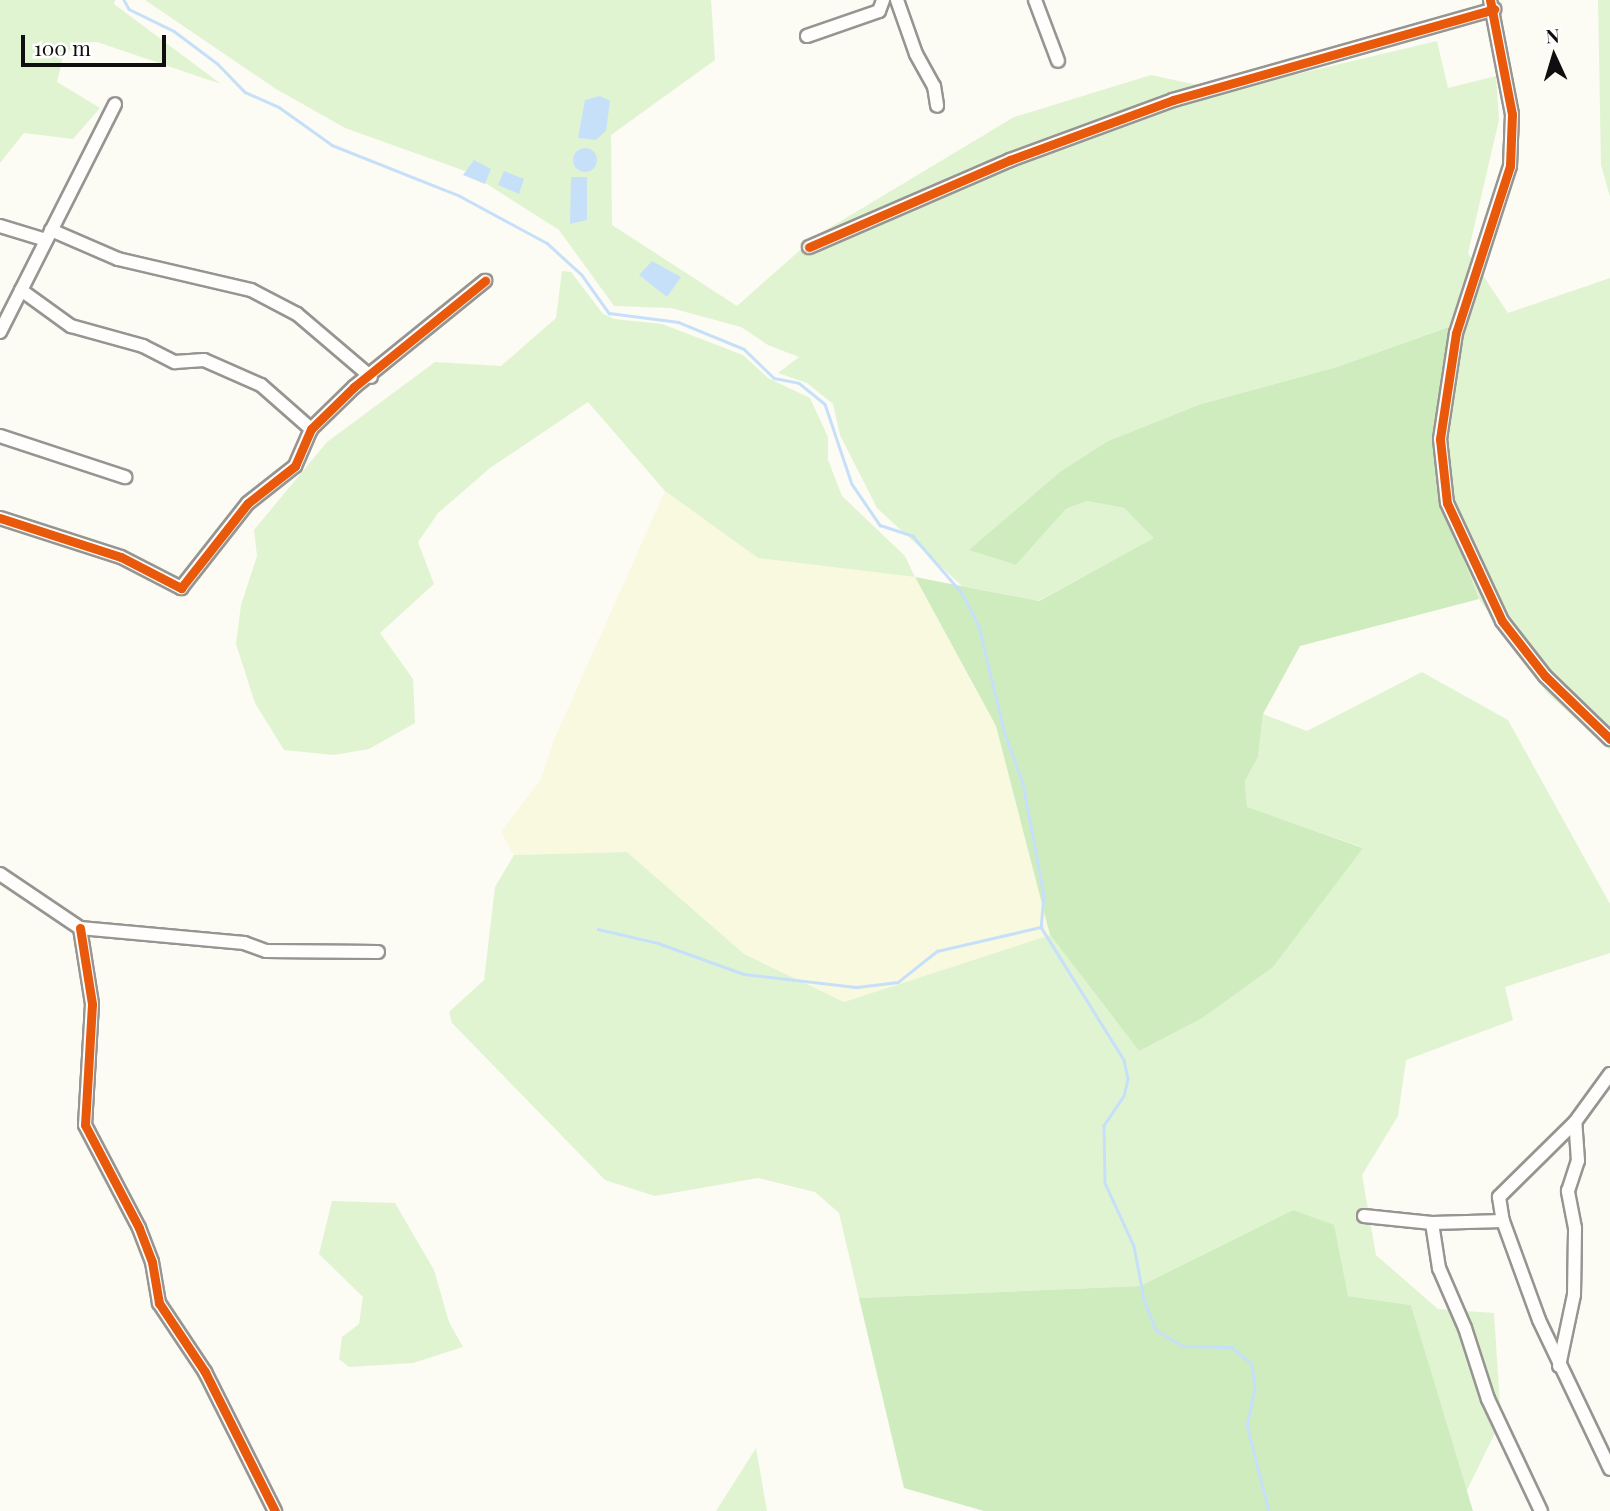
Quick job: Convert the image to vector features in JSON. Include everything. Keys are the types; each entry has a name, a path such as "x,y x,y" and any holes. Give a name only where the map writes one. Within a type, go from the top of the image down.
{"street":[{"path":"807,36 879,11 883,0"},
{"path":"898,0 916,54 934,86 937,106"},
{"path":"1035,0 1058,61"},
{"path":"809,247 1010,160 1173,100 1492,4 1512,114 1510,166 1456,333 1440,439 1447,503 1502,621 1545,676 1610,739"},
{"path":"0,332 115,104"},
{"path":"0,226 49,235 118,259 251,290 297,314 371,377"},
{"path":"0,518 121,556 181,588 248,503 295,466 311,429 354,387 371,377 417,333 485,281"},
{"path":"22,290 71,326 144,346 175,362 204,360 261,385 311,429"},
{"path":"0,436 125,477"},
{"path":"0,874 80,928 244,943 266,951 378,951"},
{"path":"80,928 92,1004 85,1125 117,1195 138,1225 152,1262 159,1303 205,1372 275,1511"},
{"path":"1610,1074 1575,1122 1499,1197 1503,1221 1559,1367 1610,1469"},
{"path":"1559,1367 1574,1295 1575,1228 1567,1191 1578,1161 1575,1122"},
{"path":"1364,1216 1432,1223 1503,1221"},
{"path":"1432,1223 1439,1268 1465,1328 1488,1399 1541,1511"}],"green space":[{"path":"0,0 115,0 114,4 221,84 97,42 78,43 63,57 57,82 100,108 73,139 24,133 0,163"},
{"path":"145,0 711,0 715,60 611,135 612,225 737,306 816,236 1014,117 1151,75 1225,91 1437,41 1448,88 1496,76 1499,120 1468,253 1508,313 1610,278 1610,750 1546,692 1479,599 1444,507 1437,444 1450,326 1337,367 1201,404 1108,441 1061,471 970,550 1016,565 1066,509 1087,501 1124,508 1155,538 1038,601 962,586 877,508 840,435 833,404 807,383 778,373 799,357 768,345 741,327 671,308 614,306 559,230 468,172 345,128 276,89"},
{"path":"1598,0 1610,0 1610,197 1601,165"},
{"path":"562,271 571,272 603,314 614,319 662,324 743,355 768,378 810,398 828,437 828,460 842,496 905,556 915,577 758,558 665,491 588,402 490,468 438,513 418,542 434,584 380,633 413,679 415,723 369,749 334,755 284,750 255,703 236,644 241,605 257,556 254,530 327,442 435,362 501,366 556,318"},
{"path":"1451,326 1437,444 1444,507 1479,599 1300,646 1263,714 1258,757 1245,781 1247,807 1363,848 1273,967 1202,1018 1139,1051 1050,935 996,726 915,577 1039,601 1154,538 1124,508 1087,501 1066,509 1016,565 969,550 1061,471 1108,441 1201,404 1337,367"},
{"path":"665,491 758,558 915,577 996,726 1050,935 844,1002 744,954 627,852 514,855 501,832 541,779 554,740"},
{"path":"1422,672 1508,720 1610,904 1610,953 1505,987 1513,1020 1406,1060 1398,1116 1362,1175 1376,1255 1438,1309 1494,1313 1501,1421 1466,1492 1411,1305 1348,1296 1293,1210 1140,1286 859,1298 839,1213 815,1192 758,1178 655,1196 605,1180 452,1023 449,1012 484,980 495,887 514,855 627,852 744,954 844,1002 1050,935 1139,1051 1362,847 1247,808 1245,781 1258,757 1263,714 1307,731"},
{"path":"332,1201 395,1203 434,1270 449,1322 463,1347 413,1363 349,1367 339,1359 342,1337 359,1324 363,1297 319,1254"},
{"path":"1293,1210 1334,1225 1348,1296 1411,1305 1473,1511 984,1511 904,1488 859,1298 1140,1286"},
{"path":"756,1448 767,1511 716,1511"}],"water":[{"path":"600,96 610,101 606,131 596,140 578,138 585,100"},
{"path":"585,148 593,152 597,160 593,168 585,172 577,168 573,160 577,152"},
{"path":"474,160 491,169 485,184 463,175"},
{"path":"504,171 524,179 519,194 498,185"},
{"path":"571,177 587,177 587,220 570,224"},
{"path":"652,261 681,277 667,297 639,275"}],"waterway":[{"path":"124,0 129,9 174,31 218,64 245,92 279,107 332,145 460,196 547,243 582,275 609,313 678,322 744,349 774,378 799,383 825,404 852,484 880,525 913,536 962,593 979,626 1005,734 1023,783 1044,895 1041,927 1124,1060 1128,1079 1124,1096 1104,1126 1105,1183 1134,1246 1144,1299 1156,1330 1183,1346 1231,1347 1252,1364 1255,1388 1247,1425 1269,1511"},
{"path":"598,929 658,943 744,974 857,987 898,982 937,951 1041,927"}],"cycle path":[{"path":"1490,0 1512,114 1510,166 1456,333 1440,439 1447,503 1502,621 1545,676 1610,739"},
{"path":"809,247 1010,160 1173,100 1494,9"},
{"path":"0,518 121,557 181,588 248,503 295,466 311,429 354,387 485,281"},
{"path":"80,928 92,1004 85,1125 139,1228 152,1262 159,1303 205,1372 275,1511"}]}
